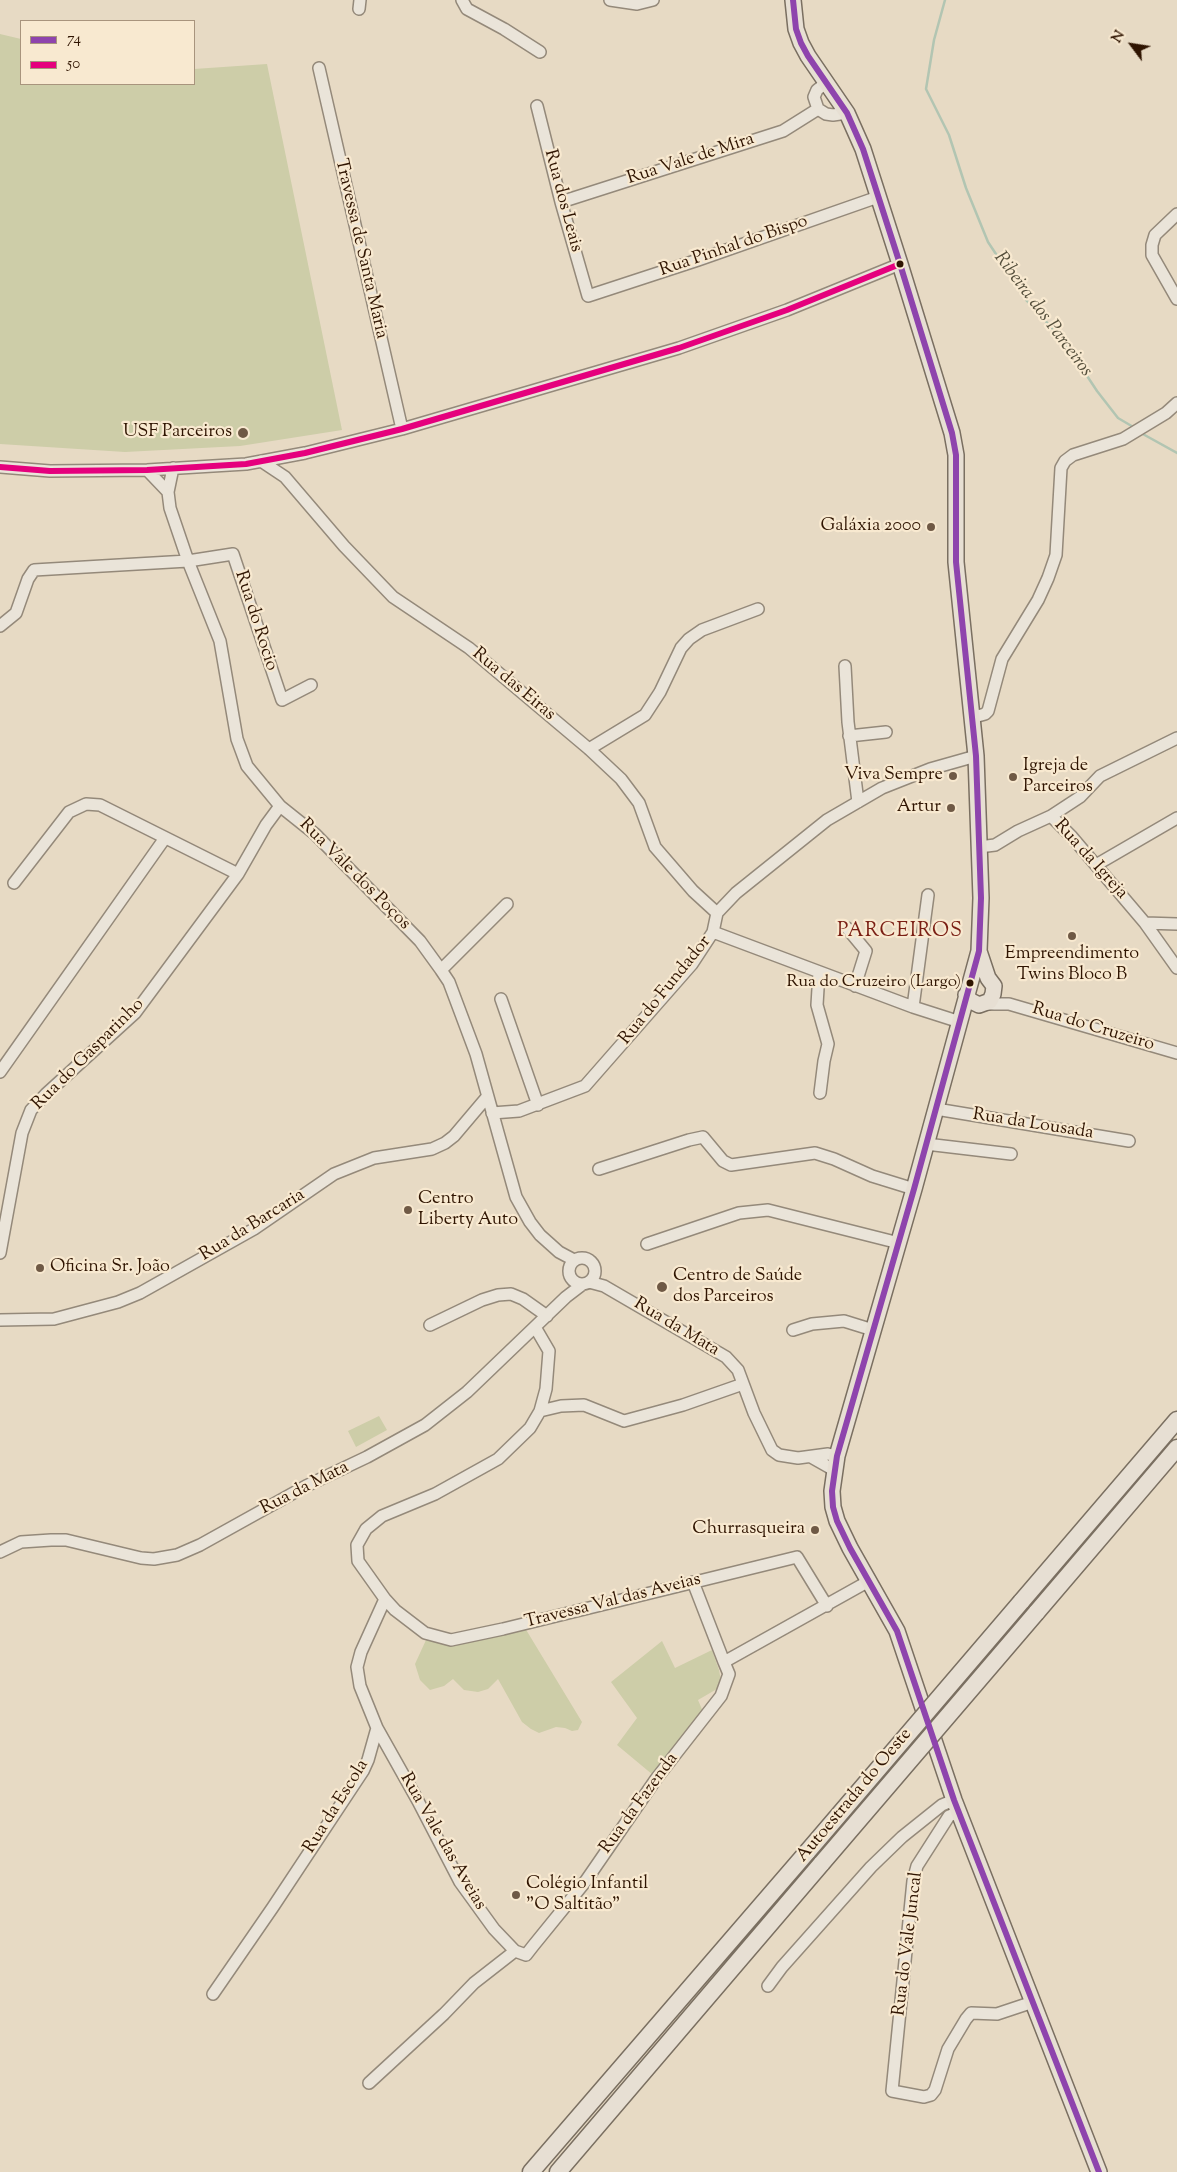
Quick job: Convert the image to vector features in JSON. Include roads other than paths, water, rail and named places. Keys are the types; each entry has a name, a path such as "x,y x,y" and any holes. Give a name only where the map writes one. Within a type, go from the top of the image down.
{"highway":[{"name":"Autoestrada do Oeste","path":"531,2172 1177,1420"},
{"name":"Autoestrada do Oeste","path":"558,2172 1177,1448"}],"main road":[{"path":"793,0 796,29 801,43 847,113 862,149 952,433 956,455 956,562 974,718 981,898 979,951 836,1463 832,1490 834,1514 850,1548 897,1631 957,1806 1099,2172"},
{"path":"960,1022 992,998 991,983 979,951"},
{"path":"972,979 980,976 991,983"},
{"path":"966,995 970,1001 983,1005"}],"street":[{"path":"462,0 467,9 504,29 540,52"},
{"path":"610,0 637,4 653,0"},
{"name":"Travessa de Santa Maria","path":"319,68 402,429"},
{"path":"826,83 817,90 814,97 818,109 826,114 833,115 847,113"},
{"name":"Rua dos Leais","path":"538,106 561,202 588,296"},
{"name":"Rua Vale de Mira","path":"561,202 783,130 818,109"},
{"name":"Rua Pinhal do Bispo","path":"588,296 878,197"},
{"path":"1177,214 1155,236 1152,245 1152,255 1177,299"},
{"path":"0,468 50,471 147,470 261,461 283,457 402,429 679,348 796,306 900,264"},
{"path":"974,718 988,711 1002,659 1038,600 1048,578 1056,555 1061,468 1065,461 1073,455 1124,439 1166,414 1177,403"},
{"path":"283,457 286,477"},
{"name":"Rua das Eiras","path":"261,461 286,477 344,546 393,597 469,648 589,749 621,779 638,803 655,847 668,864 717,913"},
{"name":"Rua Vale dos Poços","path":"173,468 168,492 170,508 188,561 220,641 241,754 255,778 280,806 305,824 420,942 449,982 463,1018 516,1197 540,1235 559,1252 571,1269"},
{"path":"147,470 168,492"},
{"name":"Rua do Rocio","path":"188,561 233,554 282,700 311,685"},
{"path":"0,626 16,612 28,579 34,570 188,561"},
{"path":"589,749 645,715 660,692 681,648 689,639 702,630 758,609"},
{"path":"845,666 849,736 858,802"},
{"path":"849,736 886,732"},
{"path":"1051,816 1080,797 1100,776 1177,738"},
{"name":"Rua do Fundador","path":"492,1113 519,1111 585,1086 692,964 713,932 717,913 736,893 827,820 882,788 930,769 976,756"},
{"path":"14,883 69,812 86,804 100,805 238,874"},
{"name":"Rua do Gasparinho","path":"0,1253 22,1133 31,1110 46,1094 135,1014 238,874 266,825 280,806"},
{"name":"Rua da Igreja","path":"979,847 995,845 1018,831 1051,816 1145,923 1177,968"},
{"path":"1096,865 1177,818"},
{"path":"0,1072 165,838"},
{"path":"913,1007 928,895"},
{"path":"441,970 507,904"},
{"path":"1145,923 1177,924"},
{"path":"847,928 866,951 855,986"},
{"path":"713,932 855,986 960,1022"},
{"path":"819,972 817,1005 828,1044 820,1093"},
{"name":"Rua do Cruzeiro","path":"991,983 1010,1004"},
{"path":"501,999 538,1105"},
{"name":"Rua do Cruzeiro","path":"983,1005 1010,1004 1177,1053"},
{"name":"Rua da Barcaria","path":"0,1320 54,1319 118,1302 140,1293 254,1229 334,1174 374,1158 432,1149 445,1143 454,1136 487,1097"},
{"name":"Rua da Lousada","path":"936,1109 1129,1141"},
{"path":"600,1168 689,1140 703,1138 723,1161 731,1165 815,1153 834,1159 872,1176 914,1188"},
{"path":"926,1144 1011,1154"},
{"path":"647,1244 739,1213 768,1210 899,1242"},
{"path":"566,1297 571,1269 580,1258 587,1258 593,1263 595,1271 592,1279 586,1283 575,1282 571,1269"},
{"name":"Rua da Mata","path":"595,1271 604,1286"},
{"name":"Rua da Mata","path":"0,1552 21,1542 51,1540 94,1546 141,1558 154,1559 178,1555 200,1545 306,1486 396,1442 425,1425 468,1392 566,1297 586,1283 604,1286 726,1358 738,1370 754,1413 772,1450 779,1455 798,1458 828,1454 836,1463"},
{"path":"430,1325 482,1300 498,1295 511,1294 523,1299 547,1316"},
{"path":"793,1330 812,1324 844,1321 873,1330"},
{"path":"377,1728 360,1686 357,1667 361,1652 385,1599 358,1562 357,1545 366,1528 382,1516 434,1494 498,1459 524,1435 540,1412 546,1388 549,1351 535,1327"},
{"path":"540,1412 561,1406 584,1405 624,1421 683,1405 743,1384"},
{"name":"Travessa Val das Aveias","path":"385,1599 425,1633 451,1640 512,1627 797,1557 827,1606"},
{"path":"693,1582 724,1662 869,1581"},
{"name":"Rua da Fazenda","path":"369,2083 444,2014 474,1983 515,1951 526,1955 585,1882 656,1779 709,1714 721,1696 728,1674 724,1662"},
{"name":"Rua Vale das Aveias","path":"377,1728 460,1882 494,1929 515,1951"},
{"name":"Rua da Escola","path":"213,1994 363,1771 377,1728"},
{"path":"768,1986 782,1967 871,1867 902,1837 942,1805 957,1806"},
{"name":"Rua do Vale Juncal","path":"957,1806 917,1866 913,1881 892,2091 924,2097 931,2095 935,2090 948,2048 966,2019 972,2013 998,2014 1033,2002"}],"waterway":[{"name":"Ribeira dos Parceiros","path":"945,0 934,40 926,89 949,135 966,188 988,242 1027,301 1064,341 1097,391 1118,418 1135,428"},
{"name":"Ribeira dos Parceiros","path":"1141,433 1177,453"}],"place":[{"name":"USF Parceiros","path":"243,433"},
{"name":"Galáxia 2000","path":"931,527"},
{"name":"Viva Sempre","path":"953,776"},
{"name":"Igreja de Parceiros","path":"1013,777"},
{"name":"Artur","path":"951,808"},
{"name":"Empreendimento Twins Bloco B","path":"1072,936"},
{"name":"Rua do Cruzeiro (Largo)","path":"970,983"},
{"name":"Centro Liberty Auto","path":"408,1210"},
{"name":"Oficina Sr. João","path":"40,1268"},
{"name":"Centro de Saúde dos Parceiros","path":"662,1287"},
{"name":"Churrasqueira","path":"815,1530"},
{"name":"Colégio Infantil \"O Saltitão\"","path":"516,1895"}],"district":[{"name":"PARCEIROS","path":"900,933"}]}
